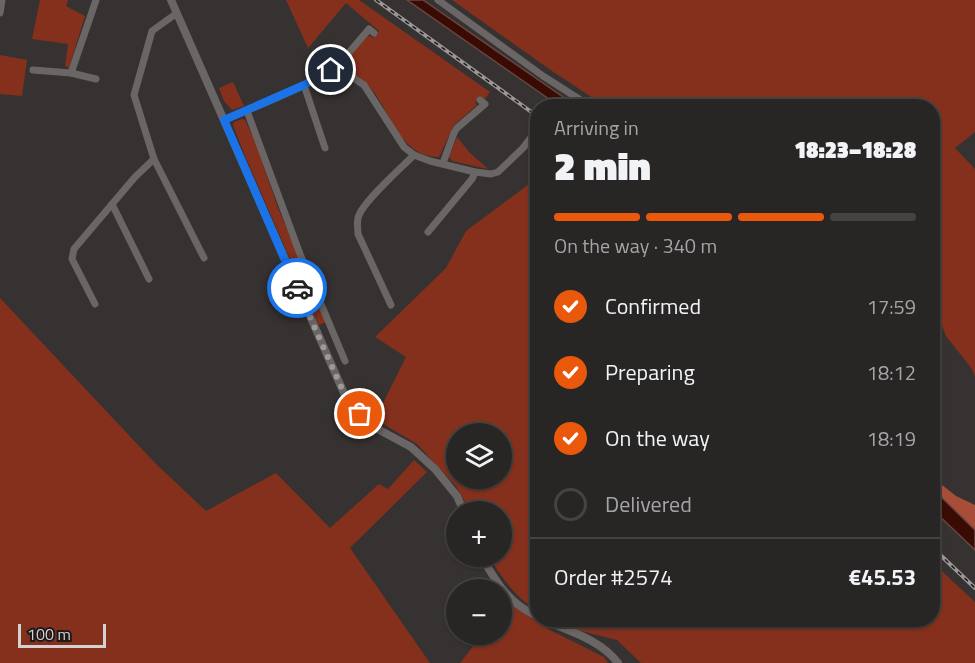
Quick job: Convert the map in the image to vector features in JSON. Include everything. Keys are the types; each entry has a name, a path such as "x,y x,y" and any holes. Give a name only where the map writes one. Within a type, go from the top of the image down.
{"street":[{"path":"0,13 2,0"},
{"path":"71,73 96,0"},
{"path":"171,0 347,400 372,426 411,447 435,469 459,501"},
{"path":"438,0 543,76 579,99"},
{"path":"177,13 152,31 134,95 154,159 204,258"},
{"path":"224,120 335,69 369,28 374,33"},
{"path":"335,69 343,71 364,85 404,147 414,155 475,172 491,174 498,172 530,139"},
{"path":"33,70 71,73 96,79"},
{"path":"304,85 325,148"},
{"path":"443,163 457,128 485,104 480,100"},
{"path":"247,111 300,254 345,361"},
{"path":"391,305 358,234 357,224 359,215 370,200 414,155"},
{"path":"95,304 72,259 74,249 135,177 154,159"},
{"path":"428,232 472,179 475,172"},
{"path":"112,204 149,279"},
{"path":"488,567 510,599 530,612"},
{"path":"559,627 601,646 618,663"}],"shaded area":[{"path":"40,0 68,0 66,6 85,16 69,68 65,66 68,44 32,39"},
{"path":"286,0 359,0 490,92 485,99 480,96 475,102 477,105 454,125 439,157 426,155 415,150 406,141 370,87 344,67 346,61 368,35 373,38 379,31 346,3 308,48"},
{"path":"407,0 423,0 566,99 549,99"},
{"path":"452,0 975,0 975,132 955,148 975,169 975,377 972,369 946,336 940,323 940,99 594,99"},
{"path":"0,55 27,60 22,96 0,94"},
{"path":"233,82 244,106 232,110 224,101 219,88"},
{"path":"245,120 255,141 278,208 326,322 319,325 233,125 234,122"},
{"path":"457,137 488,169 452,161 449,157"},
{"path":"530,183 530,606 512,588 512,579 504,579 496,567 512,567 512,501 464,501 458,489 512,489 512,423 446,423 446,475 417,444 375,419 406,357 375,337 446,268 466,231"},
{"path":"0,298 155,463 206,511 276,473 330,528 379,484 388,489 414,460 427,472 350,548 430,663 0,663"},
{"path":"940,483 956,496 975,505 975,529 940,496"},
{"path":"940,496 975,530 975,550 940,517"},
{"path":"940,569 975,602 975,663 641,663 617,640 569,627 940,627"},
{"path":"512,605 530,617 530,627 545,627 604,657 608,663 460,663 474,645 512,645"}],"railway":[{"path":"376,0 530,111"},
{"path":"940,555 975,588"}],"way so far":[{"path":"297,288 347,400 360,414"}],"route":[{"path":"297,288 224,120 304,85 331,70"}]}
